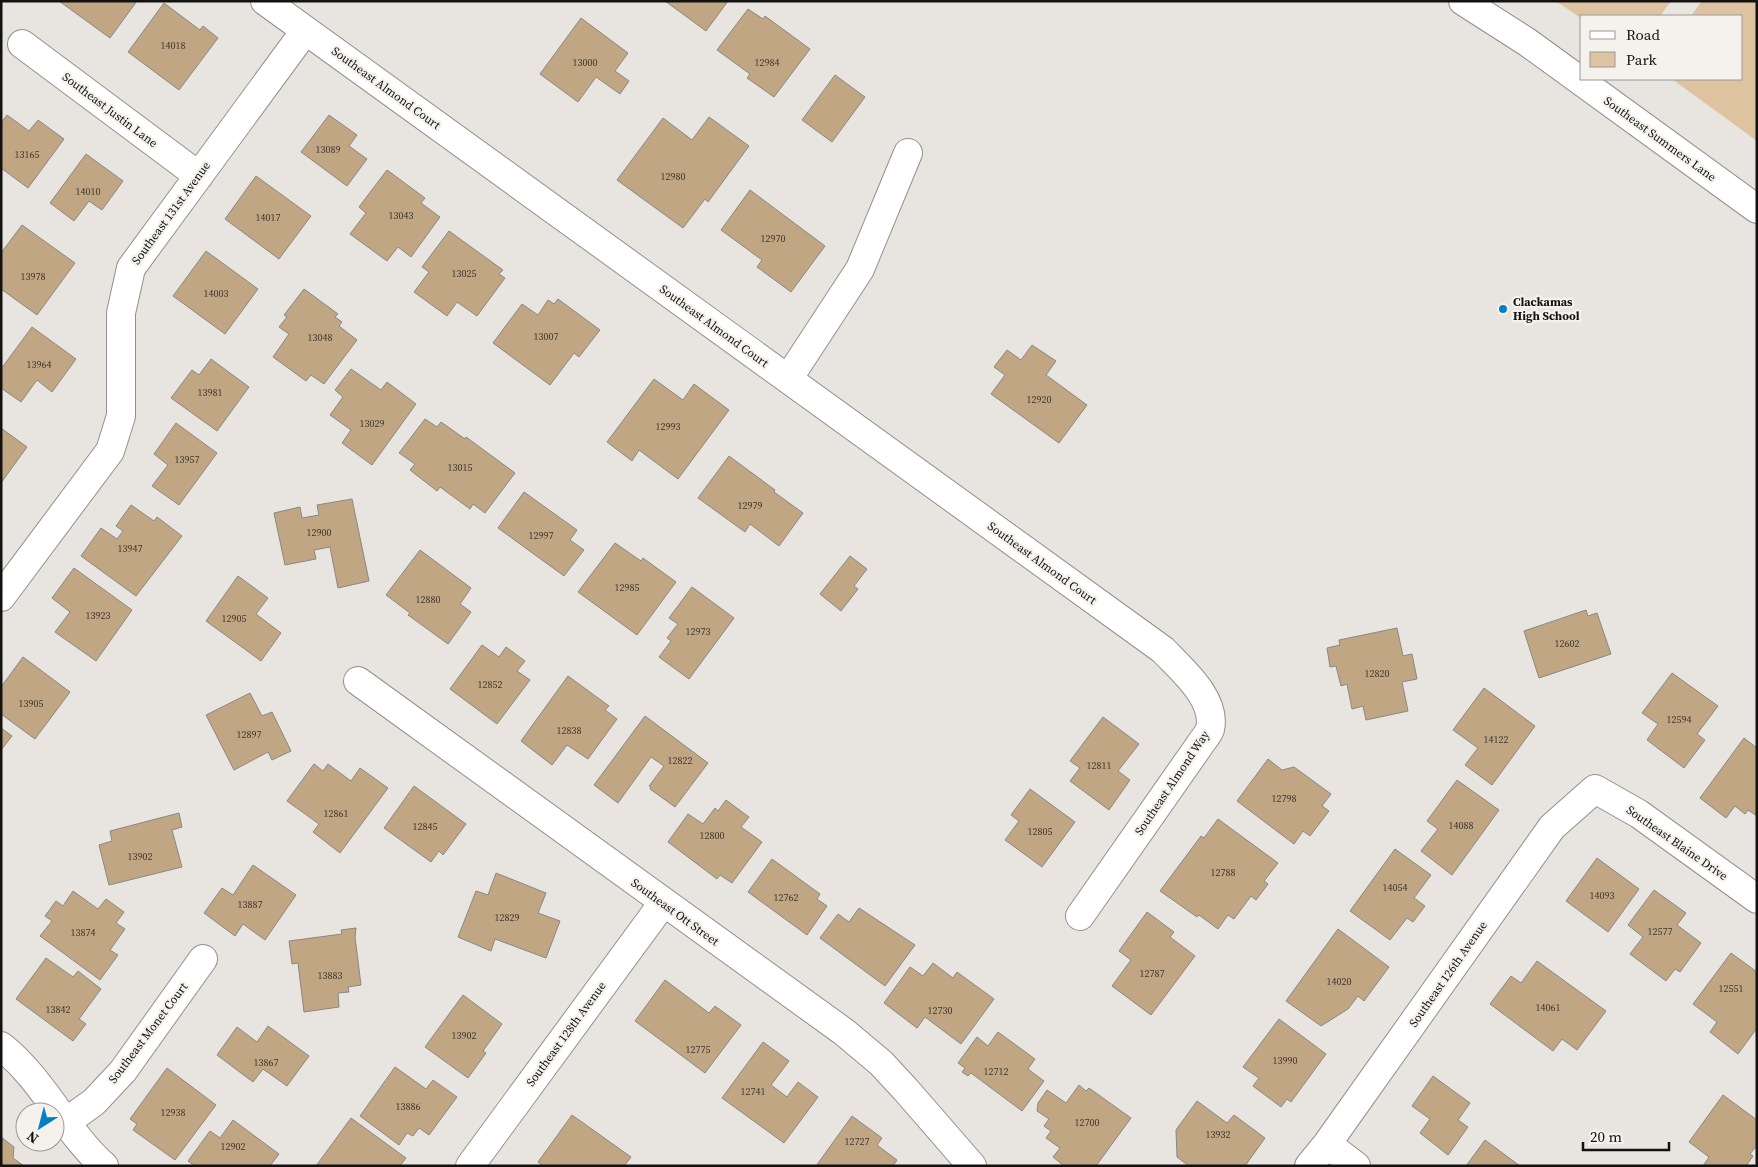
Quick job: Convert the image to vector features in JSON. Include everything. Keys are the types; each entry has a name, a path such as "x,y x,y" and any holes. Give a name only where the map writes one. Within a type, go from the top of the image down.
{"street":[{"name":"Southeast Almond Court","path":"265,1 1162,650"},
{"name":"Southeast Summers Lane","path":"1463,1 1527,42 1757,209"},
{"name":"Southeast 131st Avenue","path":"1,597 110,451 121,416 121,313 131,268 306,31"},
{"name":"Southeast Justin Lane","path":"22,44 199,176"},
{"path":"788,379 860,269 908,153"},
{"name":"Southeast Almond Way","path":"1080,916 1210,729 1210,710 1194,683 1162,650"},
{"name":"Southeast Ott Street","path":"358,681 844,1032 880,1063 906,1090 972,1166"},
{"name":"Southeast Blaine Drive","path":"1594,789 1639,814 1757,899"},
{"name":"Southeast 126th Avenue","path":"1309,1166 1327,1144 1552,827 1594,789"},
{"name":"Southeast 128th Avenue","path":"470,1166 663,903"},
{"name":"Southeast Monet Court","path":"66,1122 94,1102 122,1071 203,959"},
{"path":"1,1046 12,1055 88,1151 104,1166"},
{"path":"1327,1144 1356,1166"}],"green space":[{"path":"1556,1 1671,1 1661,15 1580,15 1580,18"},
{"path":"1702,1 1757,1 1757,141 1673,80 1743,80 1743,15 1692,15"}],"building":[{"path":"59,1 137,1 110,38"},
{"path":"665,1 728,1 706,31"},
{"path":"164,3 200,30 203,26 218,38 179,90 128,52"},
{"path":"748,9 763,19 765,16 810,49 774,97 747,78 750,74 717,50"},
{"path":"581,18 628,53 615,71 629,81 620,94 596,77 578,102 540,74"},
{"path":"835,75 865,97 832,142 802,120"},
{"path":"7,115 29,131 38,120 64,139 28,188 1,168 1,123"},
{"path":"329,115 357,135 349,146 367,159 347,186 301,152"},
{"path":"709,117 749,146 708,202 705,199 683,228 617,180 663,118 692,140"},
{"path":"86,154 123,181 102,210 89,201 74,221 50,203"},
{"path":"387,170 425,198 421,203 440,217 411,257 398,247 387,261 350,234 366,213 359,207"},
{"path":"256,176 311,216 279,259 225,219"},
{"path":"750,190 825,246 791,292 757,267 762,260 721,230"},
{"path":"22,225 75,263 37,315 1,289 1,253"},
{"path":"449,231 503,270 499,274 505,278 477,316 457,302 447,316 414,292 429,272 422,267"},
{"path":"206,251 258,289 225,334 173,296"},
{"path":"304,289 338,314 335,317 342,322 339,326 357,340 324,384 311,375 306,381 273,357 289,334 279,327 287,317 284,315"},
{"path":"558,299 600,330 579,357 574,353 550,385 493,343 522,304 538,315 548,300 554,304"},
{"path":"32,327 76,359 52,392 37,380 21,402 1,388 1,369"},
{"path":"1032,345 1056,361 1046,375 1087,405 1059,443 991,394 1005,375 994,367 1007,350 1021,360"},
{"path":"211,359 249,387 217,431 171,398 192,370 199,375"},
{"path":"351,369 381,390 387,382 416,404 372,465 342,443 351,430 330,415 343,397 335,390"},
{"path":"654,379 683,400 694,384 729,410 678,479 639,450 632,461 607,442"},
{"path":"425,419 437,427 441,422 465,439 466,437 515,473 485,513 473,504 470,509 440,487 437,491 410,470 415,464 399,453"},
{"path":"176,423 217,453 179,505 152,486 168,465 154,454"},
{"path":"1,428 27,447 1,483"},
{"path":"729,456 803,513 779,546 750,524 745,532 698,498"},
{"path":"524,492 577,530 570,540 584,550 564,576 498,528"},
{"path":"352,499 369,581 338,588 330,547 314,550 316,559 285,565 274,513 300,507 302,518 319,515 317,505"},
{"path":"131,505 154,521 157,517 182,536 136,596 81,556 101,528 117,539 123,531 116,526"},
{"path":"615,543 641,561 643,558 676,582 637,635 578,592"},
{"path":"420,550 471,588 460,604 471,612 448,644 408,615 410,613 386,595"},
{"path":"850,556 867,569 854,586 858,589 841,611 820,594"},
{"path":"74,568 132,610 96,661 55,632 70,612 52,598"},
{"path":"238,576 268,598 256,614 281,633 261,661 206,621"},
{"path":"692,587 734,618 689,679 659,657 671,641 667,638 678,624 669,618"},
{"path":"1586,610 1588,616 1597,613 1611,654 1539,678 1524,631"},
{"path":"1397,628 1403,656 1412,654 1417,679 1402,682 1408,711 1366,720 1363,706 1352,709 1347,684 1341,686 1336,666 1330,667 1327,648 1340,645 1339,640"},
{"path":"482,645 499,657 506,647 525,661 517,671 530,680 497,724 450,689"},
{"path":"23,657 70,692 35,739 1,714 1,687"},
{"path":"1672,673 1718,706 1697,734 1705,740 1684,768 1647,740 1658,724 1642,713"},
{"path":"568,676 609,706 605,710 617,719 588,759 567,745 552,765 521,741"},
{"path":"1484,688 1535,726 1492,785 1465,765 1478,748 1453,730"},
{"path":"250,693 262,716 272,712 291,751 272,760 268,752 234,770 206,715"},
{"path":"645,716 708,763 675,807 650,789 651,787 649,786 664,766 651,757 618,803 594,785"},
{"path":"1103,717 1139,744 1118,771 1130,780 1109,810 1070,781 1080,768 1070,761"},
{"path":"1,728 12,736 1,750"},
{"path":"1744,738 1757,748 1757,816 1748,810 1745,814 1735,806 1726,818 1700,798"},
{"path":"1268,759 1282,770 1294,767 1331,794 1322,806 1329,811 1310,836 1303,831 1294,844 1237,801"},
{"path":"314,764 323,771 328,764 351,781 360,768 388,788 340,853 313,832 319,824 287,801"},
{"path":"1457,780 1499,810 1452,875 1421,851 1438,829 1427,821"},
{"path":"414,786 466,824 443,855 439,851 431,862 384,828"},
{"path":"1030,789 1075,822 1042,867 1005,840 1019,821 1011,815"},
{"path":"726,800 749,817 741,827 762,842 732,883 720,875 717,879 668,842 688,814 703,824 715,808 718,811"},
{"path":"179,813 182,827 172,830 182,867 109,885 99,845 112,841 110,831"},
{"path":"1218,819 1278,863 1264,881 1268,884 1256,900 1251,896 1234,919 1228,915 1218,929 1160,891 1201,836 1204,838"},
{"path":"1395,849 1431,875 1414,898 1425,906 1413,922 1407,918 1390,940 1350,911"},
{"path":"1597,858 1639,889 1608,932 1566,901"},
{"path":"772,859 820,894 817,899 827,906 807,935 748,892"},
{"path":"253,865 296,895 265,940 243,924 235,936 204,913 222,888 233,895"},
{"path":"496,873 546,893 538,913 560,921 546,958 495,939 491,951 458,937 476,891 488,895"},
{"path":"1654,890 1686,913 1677,925 1701,943 1680,972 1675,969 1666,981 1630,954 1643,937 1628,925"},
{"path":"73,891 98,909 106,899 124,912 116,923 125,929 110,950 118,955 100,980 40,936 52,921 45,916 56,901 63,906"},
{"path":"859,908 915,945 885,986 820,938 838,914 849,922"},
{"path":"1147,912 1174,932 1170,937 1195,956 1151,1015 1112,986 1131,960 1119,951"},
{"path":"356,928 355,937 361,985 348,987 349,992 338,993 339,1007 304,1012 298,963 292,964 289,941 342,934 341,930"},
{"path":"1338,929 1389,967 1364,1001 1358,996 1348,1009 1321,1026 1286,1001"},
{"path":"1731,953 1757,972 1757,1028 1738,1054 1710,1032 1717,1022 1693,1004"},
{"path":"46,958 73,977 78,971 101,989 79,1019 86,1024 73,1041 16,999"},
{"path":"1537,961 1606,1011 1577,1050 1562,1039 1553,1051 1490,1004 1511,976 1521,983"},
{"path":"933,963 953,978 957,972 994,999 961,1044 925,1017 917,1028 884,1003 910,967 923,976"},
{"path":"665,980 709,1013 715,1006 741,1025 705,1073 635,1021"},
{"path":"463,995 502,1024 483,1051 486,1053 468,1078 425,1047"},
{"path":"1279,1019 1326,1054 1291,1102 1287,1099 1281,1107 1253,1086 1259,1078 1243,1067"},
{"path":"268,1026 309,1056 287,1086 263,1069 253,1082 217,1055 237,1027 257,1042"},
{"path":"998,1032 1035,1059 1028,1069 1044,1081 1022,1111 971,1073 968,1076 962,1072 965,1068 958,1063 977,1037 988,1046"},
{"path":"763,1042 789,1061 771,1085 787,1097 798,1082 818,1097 784,1143 722,1098"},
{"path":"395,1067 426,1089 433,1080 457,1097 429,1135 419,1128 413,1136 407,1133 399,1145 360,1116"},
{"path":"167,1068 216,1105 175,1160 133,1130 137,1124 130,1119"},
{"path":"1433,1076 1470,1103 1458,1120 1468,1127 1448,1155 1420,1133 1430,1119 1412,1106"},
{"path":"1079,1085 1086,1091 1089,1088 1131,1118 1096,1166 1064,1166 1053,1157 1060,1148 1046,1138 1051,1131 1044,1126 1049,1119 1037,1111 1038,1103 1047,1090 1066,1103"},
{"path":"1723,1095 1757,1120 1757,1145 1750,1154 1753,1156 1746,1166 1703,1166 1709,1157 1689,1142"},
{"path":"1197,1101 1227,1123 1234,1115 1265,1138 1245,1166 1189,1166 1177,1157 1176,1130"},
{"path":"572,1115 631,1157 624,1166 543,1166 538,1162"},
{"path":"852,1116 882,1138 877,1145 897,1160 893,1166 816,1166"},
{"path":"351,1118 406,1158 400,1166 316,1166"},
{"path":"233,1120 279,1154 270,1166 195,1166 188,1161 210,1131 220,1138"},
{"path":"1,1137 14,1147 13,1158 24,1166 1,1166"},
{"path":"1485,1140 1520,1166 1466,1166"}],"place":[{"name":"Clackamas High School","path":"1503,309"}]}
